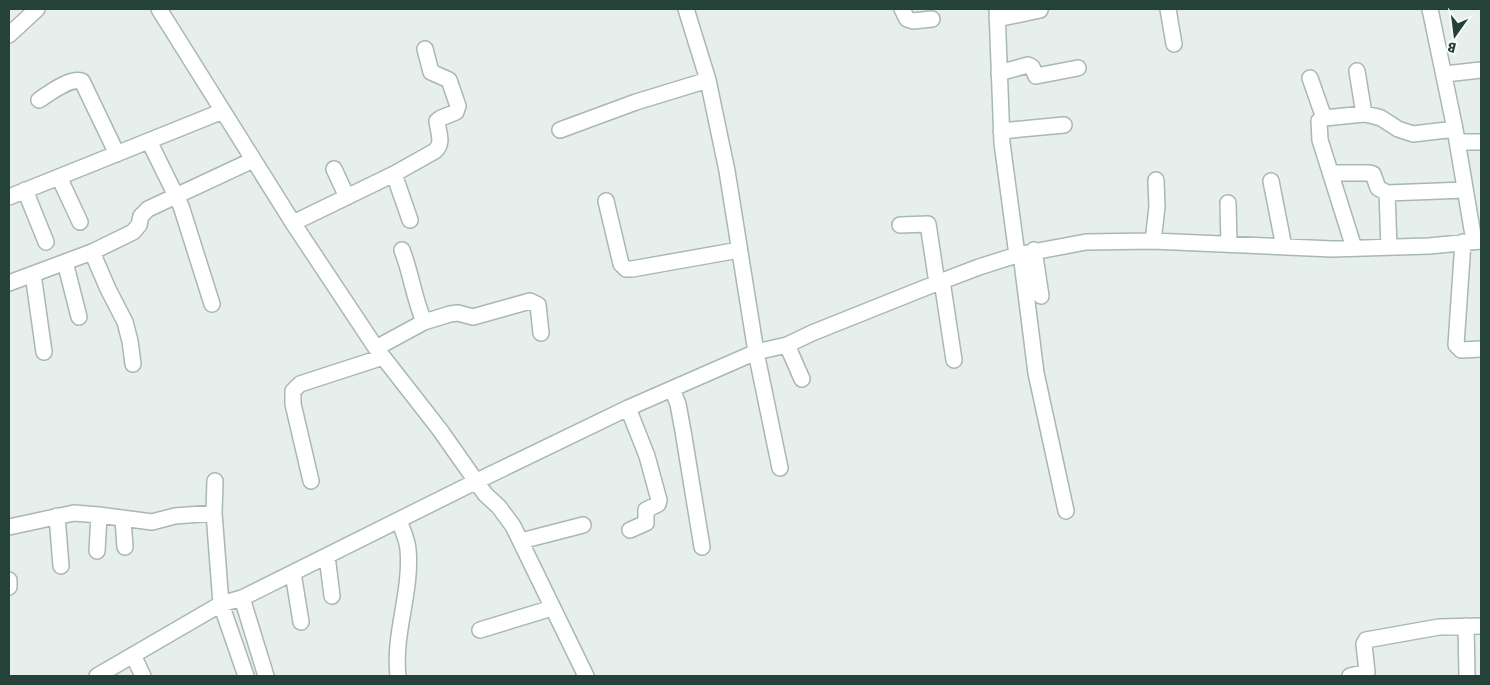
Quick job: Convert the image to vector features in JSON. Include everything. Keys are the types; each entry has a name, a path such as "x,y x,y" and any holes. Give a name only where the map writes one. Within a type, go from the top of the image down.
{"street":[{"path":"9,35 37,9"},
{"path":"159,9 293,223 380,353 485,494 499,507 520,541 552,608 580,675"},
{"path":"686,9 708,80 727,171 756,352 780,468"},
{"path":"902,9 907,19 913,21 932,19"},
{"path":"1168,9 1174,44"},
{"path":"1430,9 1445,74 1473,241 1456,345 1462,350 1481,349"},
{"path":"1040,10 997,14 1001,131 1024,253 1036,373 1066,511"},
{"path":"293,223 394,174 441,145 437,124 438,119 458,110 458,106 448,80 431,72 425,49"},
{"path":"999,73 1028,65 1032,67 1036,76 1078,68"},
{"path":"1445,74 1481,70"},
{"path":"1357,71 1364,114"},
{"path":"1310,78 1324,118"},
{"path":"39,100 68,83 78,80 82,81 116,154"},
{"path":"560,130 636,102 708,80"},
{"path":"9,197 223,111"},
{"path":"1354,248 1332,173 1320,140 1319,121 1324,118 1364,114 1381,118 1398,129 1413,134 1456,135 1481,142"},
{"path":"1001,131 1064,125"},
{"path":"150,141 174,196 181,206 212,304"},
{"path":"9,283 92,252 133,232 139,225 144,212 174,196 253,160"},
{"path":"334,169 347,197"},
{"path":"1332,173 1373,174 1378,188 1387,193 1465,190"},
{"path":"394,174 410,220"},
{"path":"59,177 80,222"},
{"path":"1153,241 1157,207 1156,180"},
{"path":"1271,181 1284,247"},
{"path":"25,190 46,242"},
{"path":"1387,193 1389,247"},
{"path":"606,201 621,264 626,269 632,270 739,250"},
{"path":"1228,203 1229,244"},
{"path":"900,225 928,224 954,360"},
{"path":"97,676 232,601 293,573 628,408 756,352 787,345 812,333 979,267 1024,253 1086,242 1153,241 1354,248 1429,246 1473,241"},
{"path":"402,250 424,322"},
{"path":"92,252 108,289 126,322 133,364"},
{"path":"1024,253 1041,296"},
{"path":"65,262 79,317"},
{"path":"33,274 44,352"},
{"path":"311,482 293,404 293,391 300,384 380,353 424,322 454,313 472,317 533,302 538,305 541,333"},
{"path":"787,345 802,379"},
{"path":"672,389 680,414 702,548"},
{"path":"628,408 648,456 659,500 658,504 646,510 646,524 630,530"},
{"path":"215,481 214,513 232,601 266,676"},
{"path":"9,527 56,516 74,514 99,515 152,522 175,516 214,513"},
{"path":"97,551 99,515"},
{"path":"56,516 61,566"},
{"path":"123,519 125,547"},
{"path":"398,676 398,644 408,558 406,539 399,520"},
{"path":"520,541 583,525"},
{"path":"327,556 332,596"},
{"path":"293,573 301,622"},
{"path":"9,580 9,587"},
{"path":"232,601 229,631 246,676"},
{"path":"480,630 552,608"},
{"path":"1350,676 1367,672 1365,641 1439,626 1481,626"},
{"path":"1466,626 1467,676"},
{"path":"133,655 143,676"}]}
